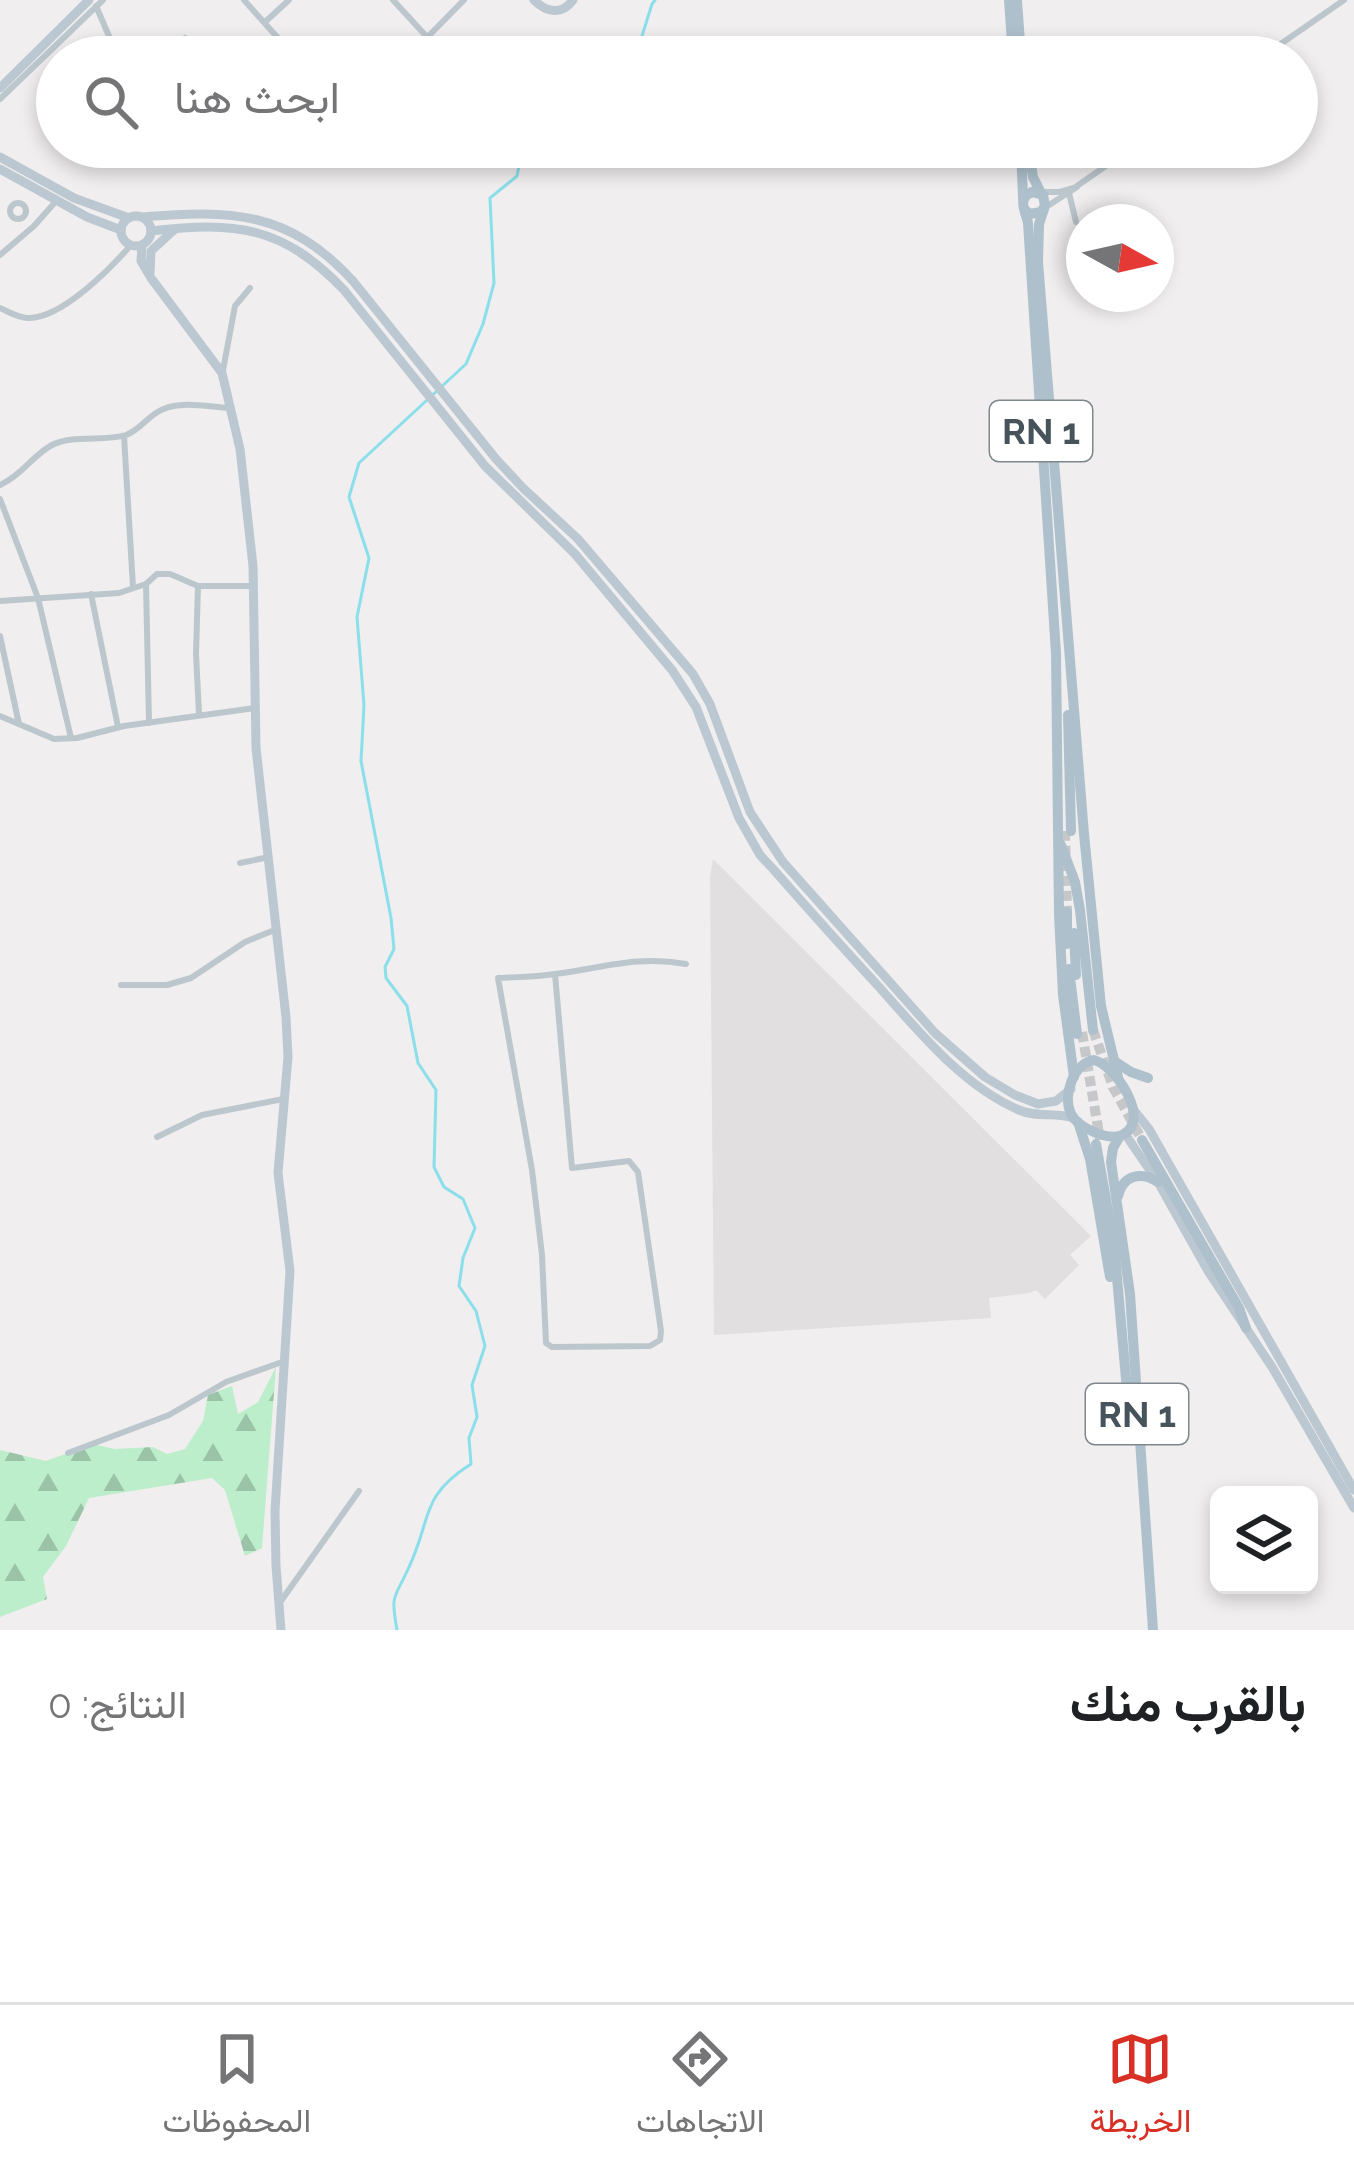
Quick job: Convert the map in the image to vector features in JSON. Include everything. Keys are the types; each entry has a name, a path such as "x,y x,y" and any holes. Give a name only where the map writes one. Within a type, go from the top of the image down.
{"main road":[{"path":"1013,0 1016,36"},
{"name":"RN 1","path":"1024,168 1069,831"},
{"name":"RN 1","path":"1030,168 1042,201 1038,262 1070,646 1063,995 1072,1083"},
{"path":"1029,193 1042,201 1034,214 1023,206 1029,193"},
{"path":"1069,831 1082,894 1087,1031"},
{"path":"1069,831 1087,1031"},
{"path":"1069,831 1112,1060 1133,1108 1135,1136 1251,1323"},
{"path":"1070,911 1068,961 1087,1031"},
{"path":"1118,1077 1106,1064 1094,1060 1079,1065 1069,1106 1076,1120 1104,1135 1135,1136"},
{"path":"1112,1060 1148,1078"},
{"name":"RN 1","path":"1076,1120 1090,1159 1129,1365"},
{"name":"RN 1","path":"1135,1136 1113,1148 1112,1162 1128,1272 1129,1365 1150,1630"},
{"path":"1099,1143 1129,1365"},
{"path":"1117,1199 1120,1187 1133,1177 1158,1182"}],"street":[{"path":"244,0 276,36"},
{"path":"265,23 289,0"},
{"path":"393,0 426,36"},
{"path":"428,36 464,0"},
{"path":"535,0 542,8 558,11 573,0"},
{"path":"1292,36 1344,0"},
{"path":"96,2 110,36"},
{"path":"58,36 96,2"},
{"path":"62,36 96,2"},
{"path":"0,88 36,56"},
{"path":"0,99 36,63"},
{"path":"0,157 74,198 129,218 235,214 279,226 353,281 508,473 578,538 682,660 701,687 750,812 772,848 920,1016 985,1077 1015,1096 1044,1104 1056,1101 1072,1083"},
{"path":"1042,201 1102,168"},
{"path":"0,169 121,230"},
{"path":"1042,201 1071,189"},
{"path":"1071,189 1073,204"},
{"path":"0,251 57,200"},
{"path":"0,205 17,219 26,212 40,220"},
{"path":"129,218 121,230 124,241 136,245"},
{"path":"0,308 25,319 49,315 149,238 149,224 142,218"},
{"path":"151,231 214,226 256,231 316,254 485,466 568,546 683,685 710,738 739,818 760,855 928,1042 968,1076 1021,1111 1076,1120"},
{"path":"151,278 151,251 176,228"},
{"path":"136,245 151,278 222,374 247,494 254,586 256,748 287,1037 278,1173 290,1271 275,1511 281,1630"},
{"path":"222,374 235,306 250,288"},
{"path":"0,484 20,474 51,446 124,436 158,410 171,406 229,404"},
{"path":"124,436 133,587"},
{"path":"0,499 38,598 71,738"},
{"path":"0,601 119,593 146,584 157,574 170,574 198,586 254,586"},
{"path":"146,584 149,722"},
{"path":"198,586 199,716"},
{"path":"91,594 118,728"},
{"path":"0,636 19,724"},
{"path":"0,716 54,739 255,708"},
{"path":"240,862 269,857"},
{"path":"121,985 167,985 190,978 245,942 277,929"},
{"path":"555,974 572,1168 629,1161 638,1172 661,1331 660,1340 650,1346 552,1347 546,1343 532,1170 498,978 555,974 625,960 686,964"},
{"path":"157,1137 202,1115 283,1099"},
{"path":"1133,1108 1135,1136 1208,1271 1251,1323 1354,1490"},
{"path":"1251,1323 1354,1508"},
{"path":"68,1454 285,1360"},
{"path":"278,1606 359,1491"}],"shaded area":[{"path":"713,859 1091,1236 1070,1255 1079,1265 1045,1299 1036,1290 989,1298 991,1318 714,1335"}],"green space":[{"path":"276,1367 262,1548 245,1556 225,1490 212,1478 89,1498 66,1546 43,1577 47,1599 0,1617 0,1450 46,1461 92,1444 115,1449 153,1447 167,1454 185,1449 203,1421 208,1395 232,1386 238,1414 258,1402"}],"waterway":[{"path":"642,36 655,0"},
{"path":"397,1630 395,1596 429,1510 443,1487 471,1464 469,1438 477,1417 472,1385 485,1346 476,1311 459,1286 475,1228 463,1199 444,1187 434,1167 436,1090 418,1063 407,1006 386,978 385,967 394,949 391,918 361,761 364,705 357,617 369,558 349,497 359,463 466,364 494,283 490,198 517,176 519,168"}],"tunnel":[{"path":"1065,831 1067,912"},
{"path":"1093,1030 1113,1087 1142,1140"},
{"path":"1082,1032 1100,1140"}]}
